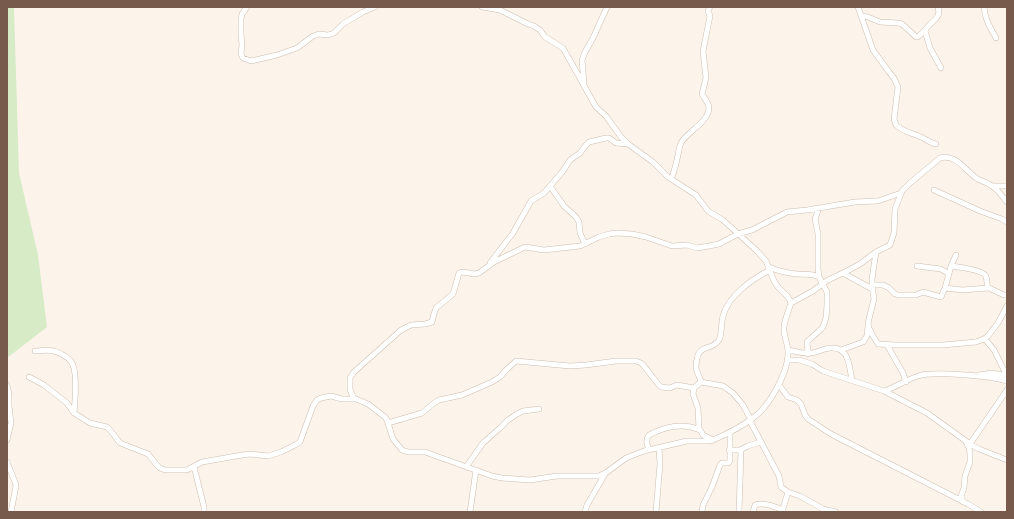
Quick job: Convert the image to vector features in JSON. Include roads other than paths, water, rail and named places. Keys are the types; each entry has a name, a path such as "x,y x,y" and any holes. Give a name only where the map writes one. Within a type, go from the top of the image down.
{"street":[{"path":"247,7 242,14 241,19 241,54 243,58 251,61 277,56 297,48 313,36 319,34 332,34 343,24 375,7"},
{"path":"482,7 496,8 538,28 546,37 560,46 569,57 596,107 606,116 621,137 628,144 653,162 671,179 696,195 708,211 723,220 760,253 766,261 774,282 788,297 791,303"},
{"path":"584,86 582,60 607,7"},
{"path":"671,179 681,143 686,136 703,121 709,107 702,94 706,78 703,51 710,18 708,11 710,7"},
{"path":"858,7 873,50 894,78 898,87 894,120 896,125 906,132 936,144"},
{"path":"861,16 880,22 902,24 916,37 918,37 939,15 940,12 938,7"},
{"path":"984,7 986,21 996,38"},
{"path":"925,30 930,48 941,68"},
{"path":"488,267 513,233 531,201 544,193 570,160 579,154 589,142 610,138 616,142 628,144"},
{"path":"29,377 67,403 74,413 90,422 107,427 120,443 148,454 160,468 165,470 187,470 202,462 250,454 268,456 281,452 300,442 313,406 317,400 331,396 342,399 356,399 368,404 380,413 385,417 388,423 393,439 404,451 425,452 492,476 521,480 536,480 557,476 599,476 605,474 626,458 649,450 686,441 713,440 730,432 758,414 770,400 779,385 788,360 784,324 791,303 860,264 876,252 889,246 894,233 894,209 903,190 940,158 951,158 964,166 976,178 992,186 1007,202"},
{"path":"550,186 564,206 576,217 579,222 580,233 585,244"},
{"path":"992,186 1007,186"},
{"path":"934,190 1007,222"},
{"path":"356,399 353,397 350,390 350,378 354,372 401,330 411,325 432,322 436,308 453,294 459,272 477,274 494,262 525,247 544,250 576,246 609,234 620,233 646,237 669,245 687,245 697,248 718,244 738,234 752,230 787,212 855,202 878,201 902,193"},
{"path":"808,354 808,341 823,327 826,318 827,293 819,277 817,247 818,234 815,226 815,219 819,208"},
{"path":"788,350 808,354 829,348 841,350 865,340 874,299 872,287 876,252"},
{"path":"842,273 872,287 879,284 883,285 895,294 916,295 923,292 941,297 956,255"},
{"path":"917,266 941,269 949,274"},
{"path":"951,266 965,268 984,274 988,288"},
{"path":"769,268 781,272 811,274 819,277"},
{"path":"701,382 696,366 699,351 711,347 720,339 723,316 727,305 734,296 769,268"},
{"path":"945,288 962,290 988,288 1007,295"},
{"path":"868,326 877,343 887,345 943,345 976,342 988,336 998,323 1007,306"},
{"path":"985,338 994,350 1007,376"},
{"path":"887,345 906,382"},
{"path":"35,351 54,350 61,353 72,362 75,371 74,413"},
{"path":"841,350 847,356 852,380"},
{"path":"388,423 422,413 439,400 462,395 492,382 500,377 516,360 570,366 616,361 636,361 644,366 661,387 670,388 678,385 694,388"},
{"path":"788,360 799,360 812,364 823,371 884,391 927,413 970,444 1007,460"},
{"path":"976,376 992,373 1007,376"},
{"path":"884,391 919,376 931,374 976,376 1007,381"},
{"path":"701,382 694,388 693,394 698,408 698,423 703,434 713,440"},
{"path":"701,382 723,386 733,393 743,405 779,476 781,487 823,509 836,512"},
{"path":"779,385 788,397 800,402 808,419 831,434 964,502 980,512"},
{"path":"7,386 11,423 7,440"},
{"path":"970,444 1007,390"},
{"path":"466,467 483,443 508,420 523,411 539,409"},
{"path":"649,450 646,441 647,436 661,429 679,426 700,430"},
{"path":"702,512 703,505 712,487 720,465 730,461 730,432"},
{"path":"964,440 969,448 970,462 966,472 964,488 961,496 964,502"},
{"path":"729,450 741,450 761,442"},
{"path":"656,512 660,464 659,448"},
{"path":"739,512 741,450"},
{"path":"7,462 16,486 11,512"},
{"path":"194,467 204,512"},
{"path":"470,512 476,470"},
{"path":"585,512 587,505 605,474"},
{"path":"753,512 756,504 767,505 782,511 788,492"},
{"path":"767,505 772,512"}]}
